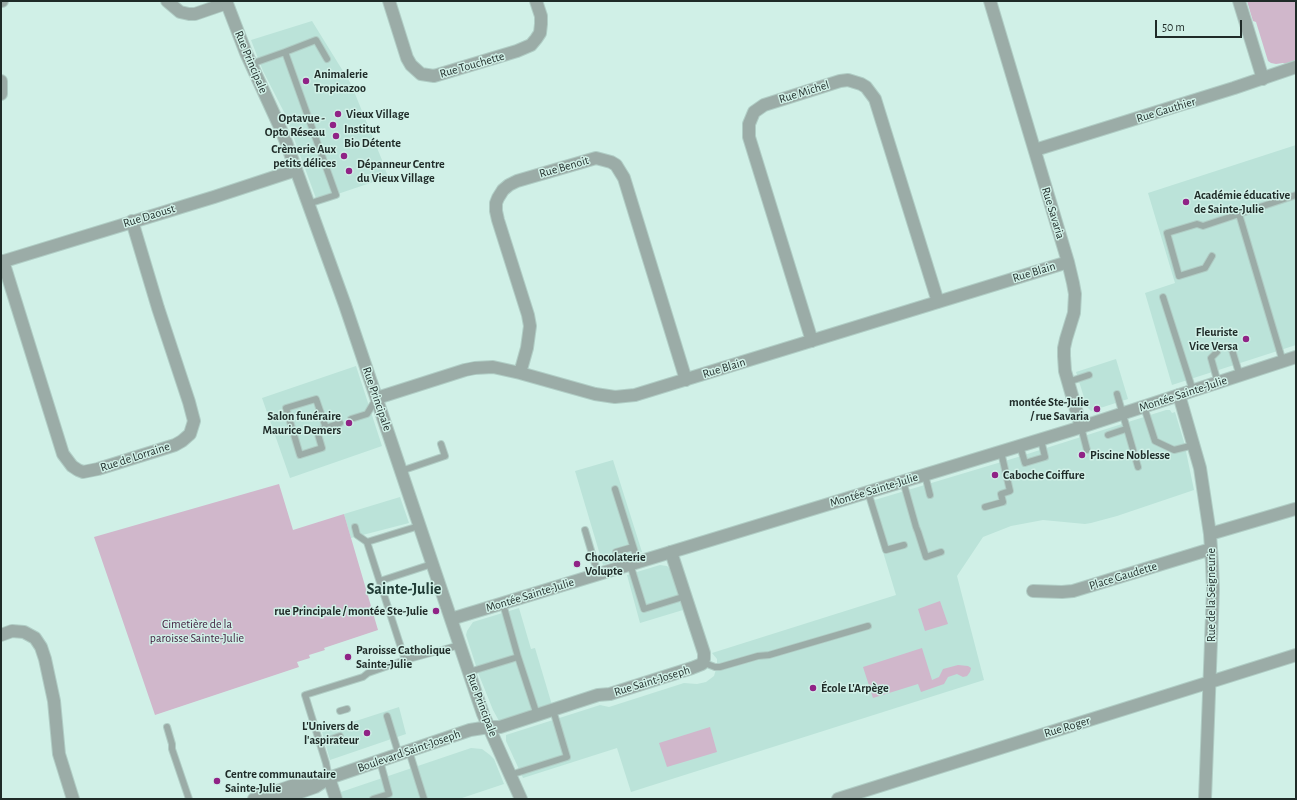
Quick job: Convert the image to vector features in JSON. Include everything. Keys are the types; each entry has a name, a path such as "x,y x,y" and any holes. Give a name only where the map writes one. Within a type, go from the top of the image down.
{"street":[{"path":"167,1 180,12 189,14 200,12 226,2"},
{"name":"Rue Touchette","path":"389,1 407,58 411,65 421,74 434,76 517,52 531,45 536,40 540,32 541,24 541,16 536,1"},
{"name":"Rue Savaria","path":"990,1 1073,283 1075,304 1074,313 1064,348 1064,363 1081,427"},
{"path":"1238,1 1263,79"},
{"name":"Rue Principale","path":"226,2 251,64 280,125 345,305 469,672 489,727 520,799"},
{"name":"Rue Gauthier","path":"1035,150 1263,79 1296,67"},
{"name":"Rue Michel","path":"812,340 750,137 749,124 754,112 764,105 840,81 848,80 861,84 866,87 876,99 938,302"},
{"path":"1,81 1,94"},
{"name":"Rue Benoit","path":"520,373 529,340 530,320 498,220 496,203 502,190 517,181 596,158 616,165 624,178 686,380"},
{"name":"Rue Daoust","path":"2,261 296,170"},
{"name":"Rue de Lorraine","path":"2,261 63,454 72,466 78,470 83,472 98,469 182,441 190,434 194,422 132,221"},
{"name":"Rue Blain","path":"377,398 475,368 493,367 584,391 615,397 635,395 1068,262"},
{"name":"Montée Sainte-Julie","path":"451,619 1041,440 1296,357"},
{"name":"Rue de la Seigneurie","path":"1179,395 1194,445 1202,481 1211,549 1213,589 1205,799"},
{"path":"1210,534 1295,509"},
{"name":"Place Gaudette","path":"1033,591 1073,591 1211,549"},
{"name":"Rue Saint-Joseph","path":"489,727 500,727 598,695 614,693 700,665 704,658 704,654 671,552"},
{"path":"1,635 12,631 24,632 35,638 41,647 46,659 54,695 59,754 73,799"},
{"name":"Rue Roger","path":"838,799 1296,655"},
{"name":"Boulevard Saint-Joseph","path":"286,798 315,787 329,778 470,730 489,727"},
{"path":"329,778 336,799"},
{"name":"Boulevard Saint-Joseph","path":"254,799 312,779 329,778"}],"lane":[{"path":"251,64 316,40 327,59"},
{"path":"285,52 336,195 308,204"},
{"path":"1212,256 1205,268 1179,276 1167,233 1196,224 1203,226 1296,195"},
{"path":"1239,214 1283,362"},
{"path":"1163,297 1193,391"},
{"path":"1232,350 1240,376"},
{"path":"1217,352 1211,358 1218,383"},
{"path":"1068,382 1089,375"},
{"path":"1117,394 1138,467"},
{"path":"351,419 368,414 377,398"},
{"path":"326,428 316,399 286,408 300,455 322,448 317,431 326,428 340,423"},
{"path":"1144,407 1155,441 1174,450 1194,445"},
{"path":"1081,427 1087,450"},
{"path":"1108,435 1126,429"},
{"path":"1020,446 1025,463 1045,457 1041,440"},
{"path":"401,471 445,456 441,444"},
{"path":"985,507 1003,502 1001,494 1011,494 1001,452"},
{"path":"924,475 930,495"},
{"path":"903,482 926,557 941,552"},
{"path":"615,489 633,546 634,563 644,609 686,596"},
{"path":"868,492 886,550 904,545"},
{"path":"367,542 420,526"},
{"path":"355,527 357,535 367,542 405,660"},
{"path":"585,530 598,574"},
{"path":"616,552 633,546"},
{"path":"380,581 432,564"},
{"path":"502,604 537,715"},
{"path":"702,662 715,667 720,667 758,656 770,655 868,626"},
{"path":"329,778 326,763 305,695 363,677 368,673 405,660 460,645"},
{"path":"469,672 518,657"},
{"path":"510,775 567,757 553,710"},
{"path":"387,716 424,799"},
{"path":"167,727 172,749 189,799"},
{"path":"320,743 340,736"},
{"path":"373,799 389,794 380,761"}],"shaded area":[{"path":"312,21 351,84 388,177 317,201 285,114 263,71 251,40"},
{"path":"1296,145 1296,345 1172,385 1145,293 1175,283 1148,193"},
{"path":"1116,359 1128,399 1091,411 1087,407 1076,372"},
{"path":"356,366 382,446 290,478 262,398"},
{"path":"1170,410 1172,413 1175,412 1184,442 1194,490 1117,516 1091,523 1085,524 1043,520 1011,526 983,537 957,576 984,680 631,792 617,748 523,778 506,741 506,735 600,705 609,707 684,683 697,684 706,682 714,676 717,666 717,659 712,653 896,595 868,502 1018,457"},
{"path":"613,460 642,552 603,565 575,471"},
{"path":"400,497 409,523 351,538 344,514"},
{"path":"660,565 667,566 670,569 683,610 640,623 627,575"},
{"path":"519,608 531,649 535,648 552,705 499,721 479,675 466,635 473,622"},
{"path":"399,707 406,734 330,760 322,732"},
{"path":"471,748 482,749 494,759 504,784 459,799 343,799 341,792"}],"green space":[{"path":"1247,1 1296,1 1296,60 1286,64 1276,64 1268,61 1256,22 1253,21"},
{"name":"Cimetière de la paroisse Sainte-Julie","path":"279,484 293,530 344,514 378,630 324,648 325,650 309,655 310,658 297,662 299,667 155,715 94,537"},
{"path":"940,601 948,624 925,631 918,609"},
{"path":"922,648 932,680 939,677 943,669 958,665 968,666 971,668 970,672 967,676 963,677 957,674 948,677 944,684 921,692 918,684 873,698 863,667"},
{"path":"710,727 717,752 667,767 659,743"}],"place":[{"name":"Animalerie Tropicazoo","path":"306,81"},
{"name":"Vieux Village","path":"338,114"},
{"name":"Optavue - Opto Réseau","path":"333,125"},
{"name":"Institut Bio Détente","path":"336,136"},
{"name":"Crèmerie Aux petits délices","path":"344,156"},
{"name":"Dépanneur Centre du Vieux Village","path":"349,171"},
{"name":"Académie éducative de Sainte-Julie","path":"1186,202"},
{"name":"Fleuriste Vice Versa","path":"1246,339"},
{"name":"montée Ste-Julie / rue Savaria","path":"1097,409"},
{"name":"Salon funéraire Maurice Demers","path":"349,423"},
{"name":"Piscine Noblesse","path":"1082,455"},
{"name":"Caboche Coiffure","path":"995,475"},
{"name":"Chocolaterie Volupte","path":"577,564"},
{"name":"rue Principale / montée Ste-Julie","path":"436,611"},
{"name":"Paroisse Catholique Sainte-Julie","path":"348,657"},
{"name":"École L'Arpège","path":"813,688"},
{"name":"L'Univers de l'aspirateur","path":"367,733"},
{"name":"Centre communautaire Sainte-Julie","path":"217,781"}],"district":[{"name":"Sainte-Julie","path":"404,589"}]}
